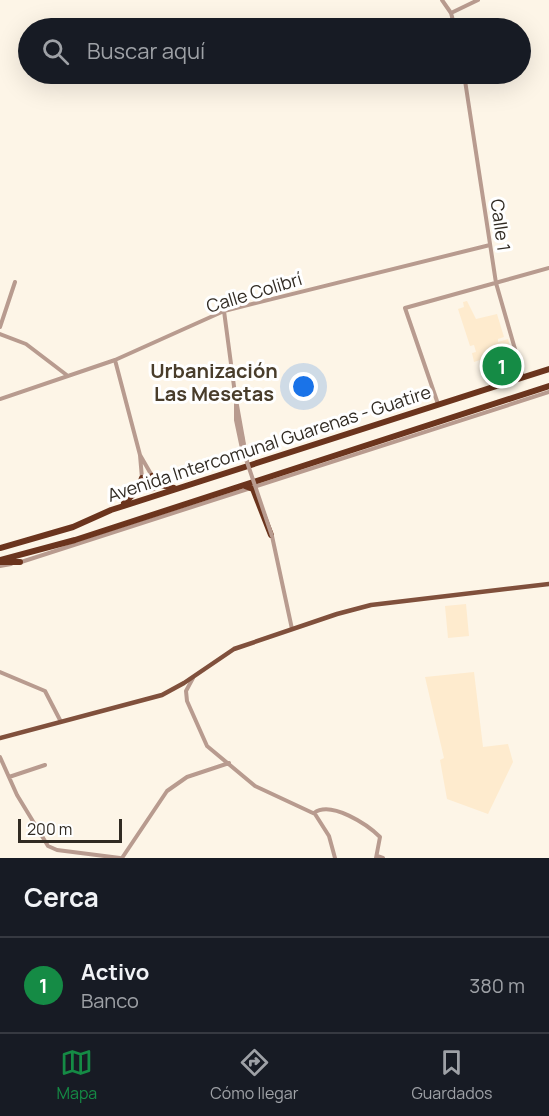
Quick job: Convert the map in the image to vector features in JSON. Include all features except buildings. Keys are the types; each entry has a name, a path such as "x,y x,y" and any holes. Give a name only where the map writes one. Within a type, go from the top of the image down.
{"highway":[{"name":"Avenida Intercomunal Guarenas - Guatire","path":"0,548 73,527 111,510 549,369"},
{"name":"Avenida Intercomunal Guarenas - Guatire","path":"0,561 30,554 263,480 549,386"},
{"path":"444,419 458,421"},
{"path":"230,472 243,464 246,457 253,462 268,459"},
{"path":"281,479 293,469"},
{"path":"152,476 166,487 184,486"},
{"path":"111,510 131,499 138,490 142,478"},
{"path":"256,488 263,480"},
{"path":"241,487 256,488"},
{"path":"256,488 272,536"},
{"path":"0,561 20,562"}],"main road":[{"path":"0,738 60,720 152,698 174,690 234,649 368,605 549,584"}],"street":[{"path":"442,0 452,18"},
{"path":"451,13 478,0"},
{"name":"Calle 1","path":"466,84 496,283 523,377"},
{"name":"Calle Colibrí","path":"0,399 115,360 224,311 489,245"},
{"path":"438,404 405,308 549,268"},
{"path":"0,327 15,282"},
{"path":"224,311 246,457"},
{"path":"0,334 26,344 68,376"},
{"path":"115,360 140,455 142,478 146,487 151,490 156,487 140,455"},
{"name":"Avenida Intercomunal Guarenas - Guatire","path":"0,566 20,562 256,488 549,392"},
{"path":"236,394 236,420 246,457"},
{"path":"236,403 246,459 272,536 292,629"},
{"path":"0,672 45,691 60,720"},
{"path":"195,675 186,691 187,701 207,746 255,786 314,813 329,836 335,858"},
{"path":"0,758 48,846 57,850 121,858 167,791 187,777 230,763"},
{"path":"9,777 45,765"},
{"path":"314,813 326,809 357,819 380,836 376,857 384,858"}],"shaded area":[{"path":"467,301 476,319 497,314 504,337 498,339 498,342 508,339 511,350 474,362 472,353 476,352 474,345 470,346 458,309 464,307 463,302"},
{"path":"466,604 469,636 448,638 445,606"},
{"path":"474,672 483,747 508,744 513,762 488,814 447,799 440,760 444,758 425,677"}],"place":[{"name":"Activo","path":"502,366"}],"district":[{"name":"Urbanización Las Mesetas","path":"214,382"}]}
